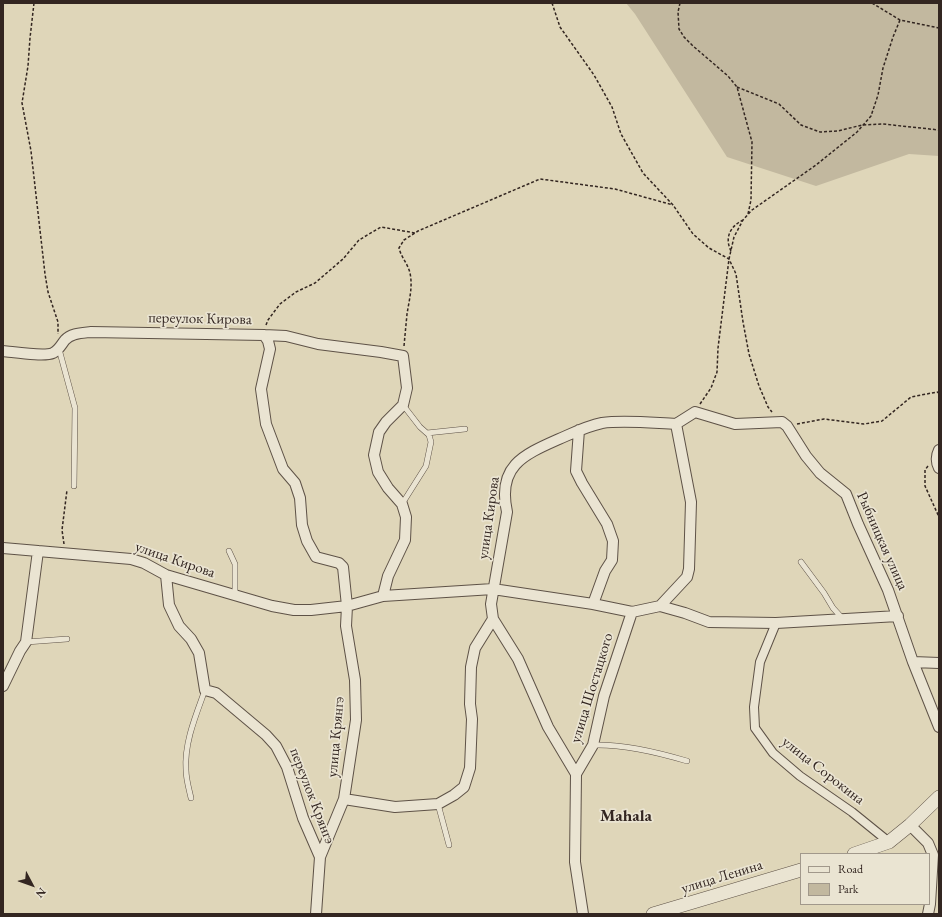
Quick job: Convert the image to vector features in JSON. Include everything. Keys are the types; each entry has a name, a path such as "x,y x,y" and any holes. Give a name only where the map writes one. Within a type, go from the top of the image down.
{"street":[{"name":"переулок Кирова","path":"59,349 66,339 72,335 91,332 264,335 286,336 318,344 403,356"},
{"name":"улица Крянгэ","path":"264,335 268,341 270,349 262,389 266,424 283,469 295,483 300,498 302,526 306,541 316,557 339,563 343,568 347,606 346,626 355,680 356,720 344,799 320,857 316,914"},
{"path":"3,351 52,354 59,349"},
{"path":"383,596 388,576 405,540 406,517 402,504 388,488 378,472 374,455 379,432 386,422 403,405 407,388 403,356"},
{"path":"660,606 687,577 689,568 691,502 676,424 695,412 736,424 784,424"},
{"name":"улица Кирова","path":"3,548 131,559 144,563 166,575 272,606 294,610 311,610 347,606 383,596 493,589 507,512 504,497 506,478 518,461 532,452 579,430 603,423 676,424"},
{"name":"Рыбницкая улица","path":"784,424 806,456 820,473 846,494 888,590 913,662 939,727"},
{"path":"579,430 576,470 582,483 607,524 613,541 612,560 605,571 593,604"},
{"path":"3,686 26,642 38,551"},
{"path":"166,575 169,605 178,626 191,639 199,654 205,690"},
{"path":"576,774 548,726 518,659 493,619 491,604 493,589 593,604 632,612 660,606 709,622 776,623 898,616"},
{"name":"улица Шостацкого","path":"583,914 575,862 576,774 593,745 604,696 632,612"},
{"path":"344,799 395,807 438,804 454,795 464,787 470,768 472,719 470,704 471,667 475,648 493,619"},
{"name":"улица Сорокина","path":"776,623 760,662 754,708 755,728 773,753 800,776 852,812 888,842"},
{"path":"913,662 939,663"},
{"name":"переулок Крянгэ","path":"205,690 216,693 266,734 276,746 286,766 303,818 320,857"},
{"path":"857,853 888,842 910,825 939,797"},
{"path":"910,825 928,844 933,855 930,904"},
{"name":"улица Ленина","path":"653,914 800,870"}],"lane":[{"path":"59,349 75,408 74,483"},
{"path":"402,504 426,466 431,442 429,435 403,405"},
{"path":"427,433 465,429"},
{"path":"229,551 235,564 235,595"},
{"path":"801,562 833,608 843,619"},
{"path":"26,642 67,639"},
{"path":"191,798 186,770 187,748 205,690"},
{"path":"593,745 608,744 659,753 687,762"},
{"path":"438,804 449,845"}],"path":[{"path":"34,3 28,66 22,103 31,151 46,280 48,292 58,322 59,349"},
{"path":"552,3 560,27 594,75 612,107 621,134 643,173 673,205 693,234 709,248 729,259 736,274 743,322 759,386 768,407 784,424 824,419 864,424 882,421 912,397 937,392 939,393"},
{"path":"680,3 678,12 679,30 693,46 728,76 737,87 752,142 751,200 748,214"},
{"path":"872,3 900,20 939,28"},
{"path":"695,412 711,388 717,372 718,348 729,259 734,237 743,220 752,210 816,165 857,132 871,116 878,95 883,68 900,20"},
{"path":"737,87 779,104 801,125 820,132 838,131 862,125 883,124 939,130"},
{"path":"403,356 407,313 411,297 410,273 400,254 399,248 404,240 415,233 540,178 615,189 673,205"},
{"path":"731,251 728,235 735,224 743,220"},
{"path":"264,335 268,320 280,304 296,292 315,283 342,259 359,240 381,227 415,233"},
{"path":"938,459 925,470 925,486 939,518"},
{"path":"67,554 63,541 62,530 67,490 74,483"}],"green space":[{"path":"626,3 939,3 939,156 909,154 816,186 727,157 635,14"}],"district":[{"name":"Mahala","path":"626,816"}]}
